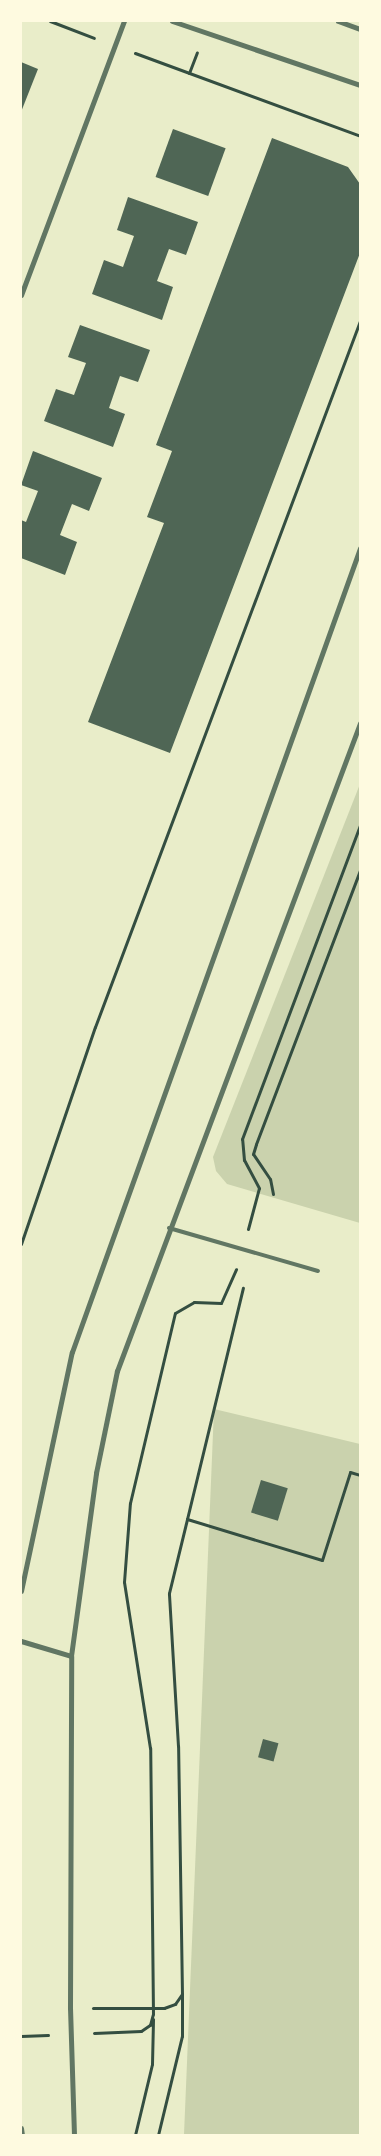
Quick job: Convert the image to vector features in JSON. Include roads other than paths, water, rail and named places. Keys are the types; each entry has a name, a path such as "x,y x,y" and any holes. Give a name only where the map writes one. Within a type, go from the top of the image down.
{"street":[{"path":"21,295 124,21"},
{"path":"172,21 360,85"},
{"path":"338,21 360,29"},
{"path":"21,1591 72,1352 360,548"},
{"path":"74,2135 70,2008 70,1656 96,1473 117,1371 169,1228 360,723"},
{"path":"21,1641 70,1656"},
{"path":"21,2128 22,2135"}],"lane":[{"path":"169,1228 318,1271"}]}
